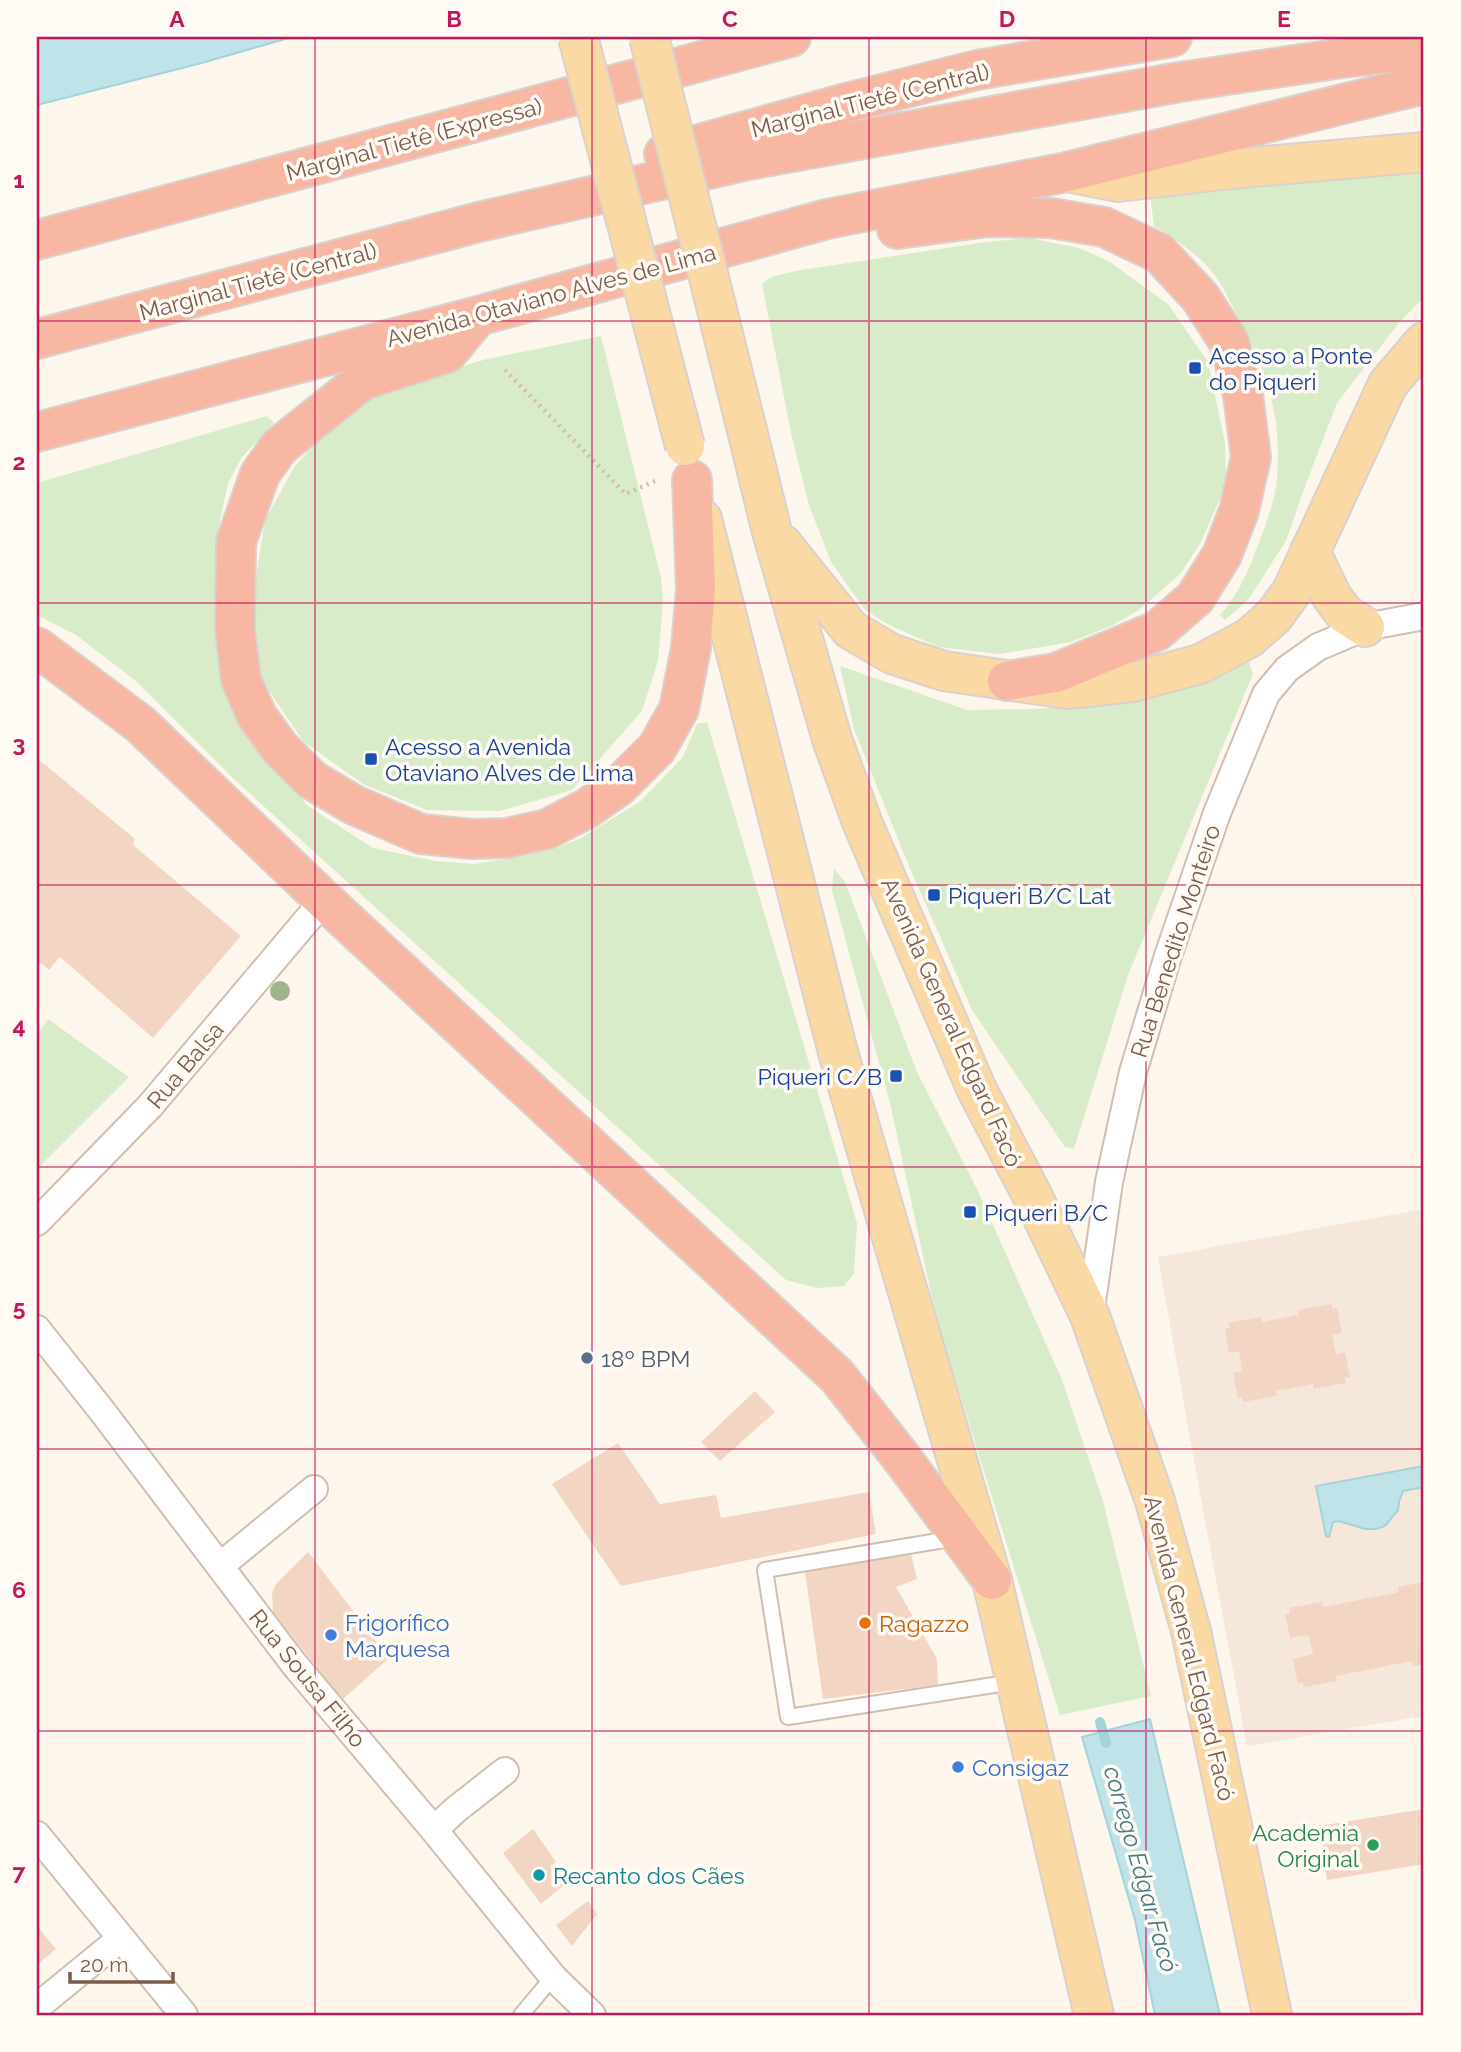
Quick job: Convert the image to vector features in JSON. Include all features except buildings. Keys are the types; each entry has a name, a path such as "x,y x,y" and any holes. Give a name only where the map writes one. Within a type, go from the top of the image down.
{"highway":[{"name":"Marginal Tietê (Expressa)","path":"37,240 791,37"},
{"name":"Marginal Tietê (Central)","path":"37,339 479,222 572,181 846,103 977,71 1172,37"},
{"path":"479,222 748,160 1180,82 1424,49"},
{"name":"Avenida Otaviano Alves de Lima","path":"37,432 478,316 827,219 1068,172 1424,84"},
{"path":"827,219 871,232 988,217 1051,218 1104,227 1159,253 1200,297 1229,342 1243,395 1251,457 1239,511 1222,555 1195,598 1157,631 1056,673 1007,681"},
{"path":"478,316 447,353 363,380 279,447 260,474 236,542 235,629 241,680 257,716 280,748 312,780 354,805 421,834 472,839 507,838 547,829 586,809 619,786 657,748 680,709 691,648 696,589 688,463"},
{"path":"37,647 140,724 324,900 837,1376 992,1580"}],"main road":[{"path":"578,37 838,1052 992,1580 1094,2015"},
{"name":"Avenida General Edgard Facó","path":"649,37 772,532 832,739 862,822 978,1090 1090,1316 1156,1501 1191,1630 1272,2015"},
{"name":"Avenida Otaviano Alves de Lima","path":"1068,172 1118,182 1424,152"},
{"path":"772,532 851,630 892,654 944,671 1068,689 1133,682 1200,664 1250,638 1274,616 1293,591 1388,384 1424,342"},
{"path":"1310,551 1332,597 1345,614 1365,627"}],"street":[{"name":"Rua Benedito Monteiro","path":"1090,1316 1109,1182 1133,1072 1168,956 1217,813 1266,694 1287,669 1318,647 1365,627 1424,616"},
{"name":"Rua Balsa","path":"37,1222 150,1106 324,900"},
{"name":"Rua Sousa Filho","path":"37,1329 102,1410 293,1664 434,1830 553,1977 592,2015"},
{"path":"220,1566 314,1489"},
{"path":"434,1830 505,1771"},
{"path":"37,1835 184,2015"},
{"path":"37,2007 120,1939"}],"lane":[{"path":"960,1538 765,1570 788,1717 1015,1682"},
{"path":"521,2015 553,1977"}],"path":[{"path":"505,370 626,495"}],"shaded area":[{"path":"1424,1209 1424,1716 1247,1746 1158,1257"}],"green space":[{"path":"1424,171 1424,297 1398,324 1337,403 1286,541 1248,600 1225,620 1220,615 1238,591 1247,573 1274,495 1278,455 1275,415 1265,377 1222,286 1198,257 1154,226 1150,195"},
{"path":"1030,238 1079,248 1110,262 1168,304 1208,362 1225,443 1226,484 1201,542 1181,573 1139,610 1113,625 1071,642 999,654 939,647 891,626 865,610 831,562 809,505 791,433 762,284 771,277 795,271 986,242"},
{"path":"601,336 661,578 663,600 658,661 642,711 572,790 500,811 427,810 363,784 303,741 261,679 253,596 265,520 295,466 343,414 410,381 487,359"},
{"path":"267,416 274,423 242,457 228,483 215,544 217,611 259,745 308,806 373,848 435,861 474,864 528,855 579,839 641,801 683,757 697,724 707,722 857,1223 854,1274 844,1286 817,1288 786,1280 234,779 136,681 76,635 37,615 37,483"},
{"path":"1249,662 1253,674 1128,975 1074,1149 1065,1147 972,1010 903,852 854,729 840,666 967,710 1039,709 1170,691 1236,663"},
{"path":"834,869 845,882 917,1072 977,1189 1062,1380 1103,1501 1151,1696 1060,1715 937,1321 891,1107 832,890"},
{"path":"48,1019 129,1077 37,1169 37,1034"}],"water":[{"path":"37,37 292,37 37,105"},
{"path":"1424,1466 1424,1487 1403,1491 1398,1510 1385,1526 1365,1529 1339,1521 1333,1522 1329,1537 1326,1536 1316,1486"},
{"path":"1150,1719 1220,2015 1155,2015 1135,1920 1082,1737"}],"waterway":[{"name":"corrego Edgar Facó","path":"1100,1722 1106,1743"}],"place":[{"name":"Acesso a Ponte do Piqueri","path":"1195,368"},
{"name":"Acesso a Avenida Otaviano Alves de Lima","path":"371,759"},
{"name":"Piqueri B/C Lat","path":"934,895"},
{"name":"Piqueri C/B","path":"896,1076"},
{"name":"Piqueri B/C","path":"970,1212"},
{"name":"18º BPM","path":"587,1358"},
{"name":"Ragazzo","path":"865,1623"},
{"name":"Frigorífico Marquesa","path":"331,1635"},
{"name":"Consigaz","path":"958,1767"},
{"name":"Academia Original","path":"1373,1845"},
{"name":"Recanto dos Cães","path":"539,1875"}]}
